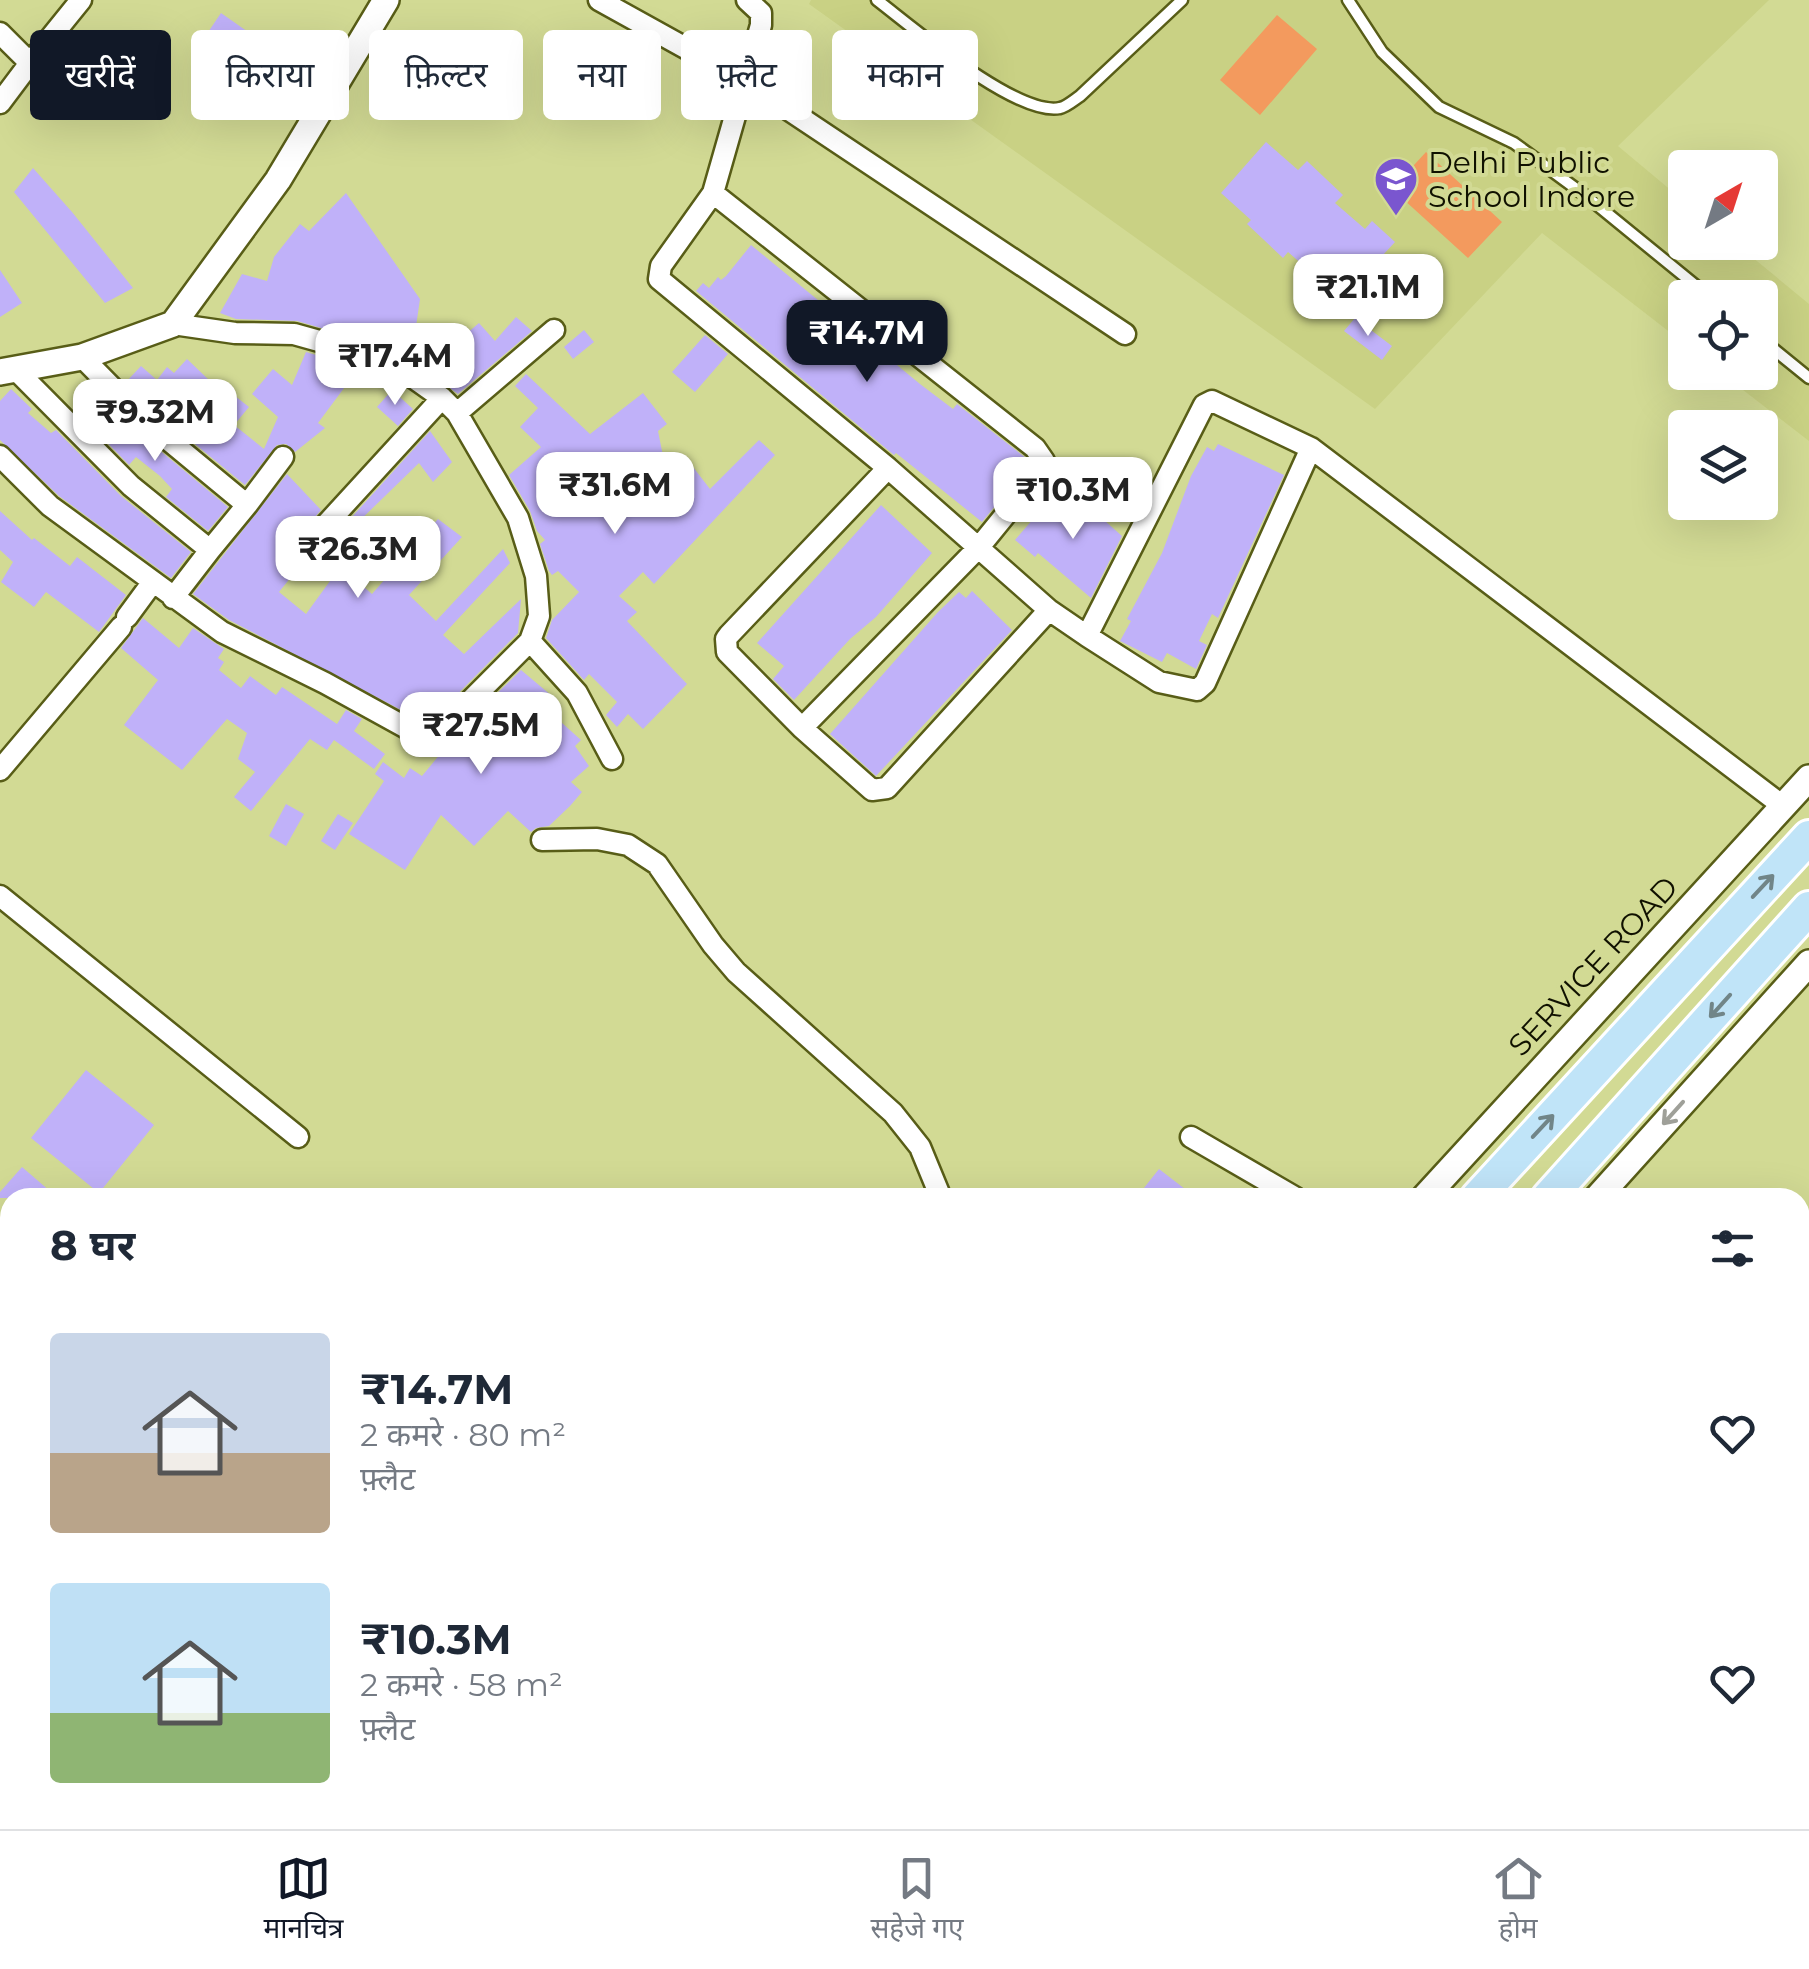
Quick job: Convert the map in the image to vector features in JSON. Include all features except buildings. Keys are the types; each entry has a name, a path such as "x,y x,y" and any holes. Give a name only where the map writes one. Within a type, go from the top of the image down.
{"highway":[{"path":"1486,1188 1809,837"},
{"path":"1557,1188 1809,908"}],"street":[{"path":"57,30 81,0"},
{"path":"173,324 278,180 386,0"},
{"path":"599,0 681,45"},
{"path":"747,0 761,13 760,30"},
{"path":"0,33 30,64 0,104"},
{"path":"735,120 713,193 661,266 658,278 888,468 1050,610 1158,682 1197,690 1205,683 1311,448"},
{"path":"804,120 1125,334"},
{"path":"713,193 1041,454 1044,461 1041,470 980,546 802,728"},
{"path":"0,456 50,506 222,632 423,737 439,732 530,641 539,616 536,576 518,518 450,406 394,364 294,334 235,333 173,324 82,357 7,371"},
{"path":"310,542 450,406 554,330"},
{"path":"82,357 143,419 247,505"},
{"path":"7,371 131,486 210,550"},
{"path":"1087,636 1204,405 1216,402 1311,448 1783,806"},
{"path":"173,598 282,457"},
{"path":"888,468 726,639 727,652 802,728 872,790 882,791 1050,610"},
{"path":"0,770 152,583"},
{"path":"530,641 577,694 612,759"},
{"name":"SERVICE ROAD","path":"1433,1188 1809,778"},
{"path":"542,840 598,840 628,846 657,864 712,945 736,972 894,1113 920,1148 937,1188"},
{"path":"0,896 298,1137"},
{"path":"1606,1188 1809,963"},
{"path":"1191,1137 1279,1188"}],"lane":[{"path":"877,0 960,65 1021,100 1044,108 1060,108 1080,96 1182,0"},
{"path":"1348,0 1382,52 1439,107 1514,143 1689,280"},
{"path":"1778,353 1809,378"}],"shaded area":[{"name":"Delhi Public School Indore","path":"811,0 1769,0 1618,146 1668,188 1668,260 1756,260 1809,304 1809,441 1778,417 1778,410 1769,410 1743,390 1778,390 1778,280 1668,280 1668,331 1542,233 1375,409 971,120 978,120 978,30 845,30 809,4"},
{"path":"1277,15 1317,49 1260,115 1220,80"},
{"path":"1426,152 1502,222 1468,258 1392,189"}],"place":[{"name":"Delhi Public School Indore","path":"1396,217"}]}
